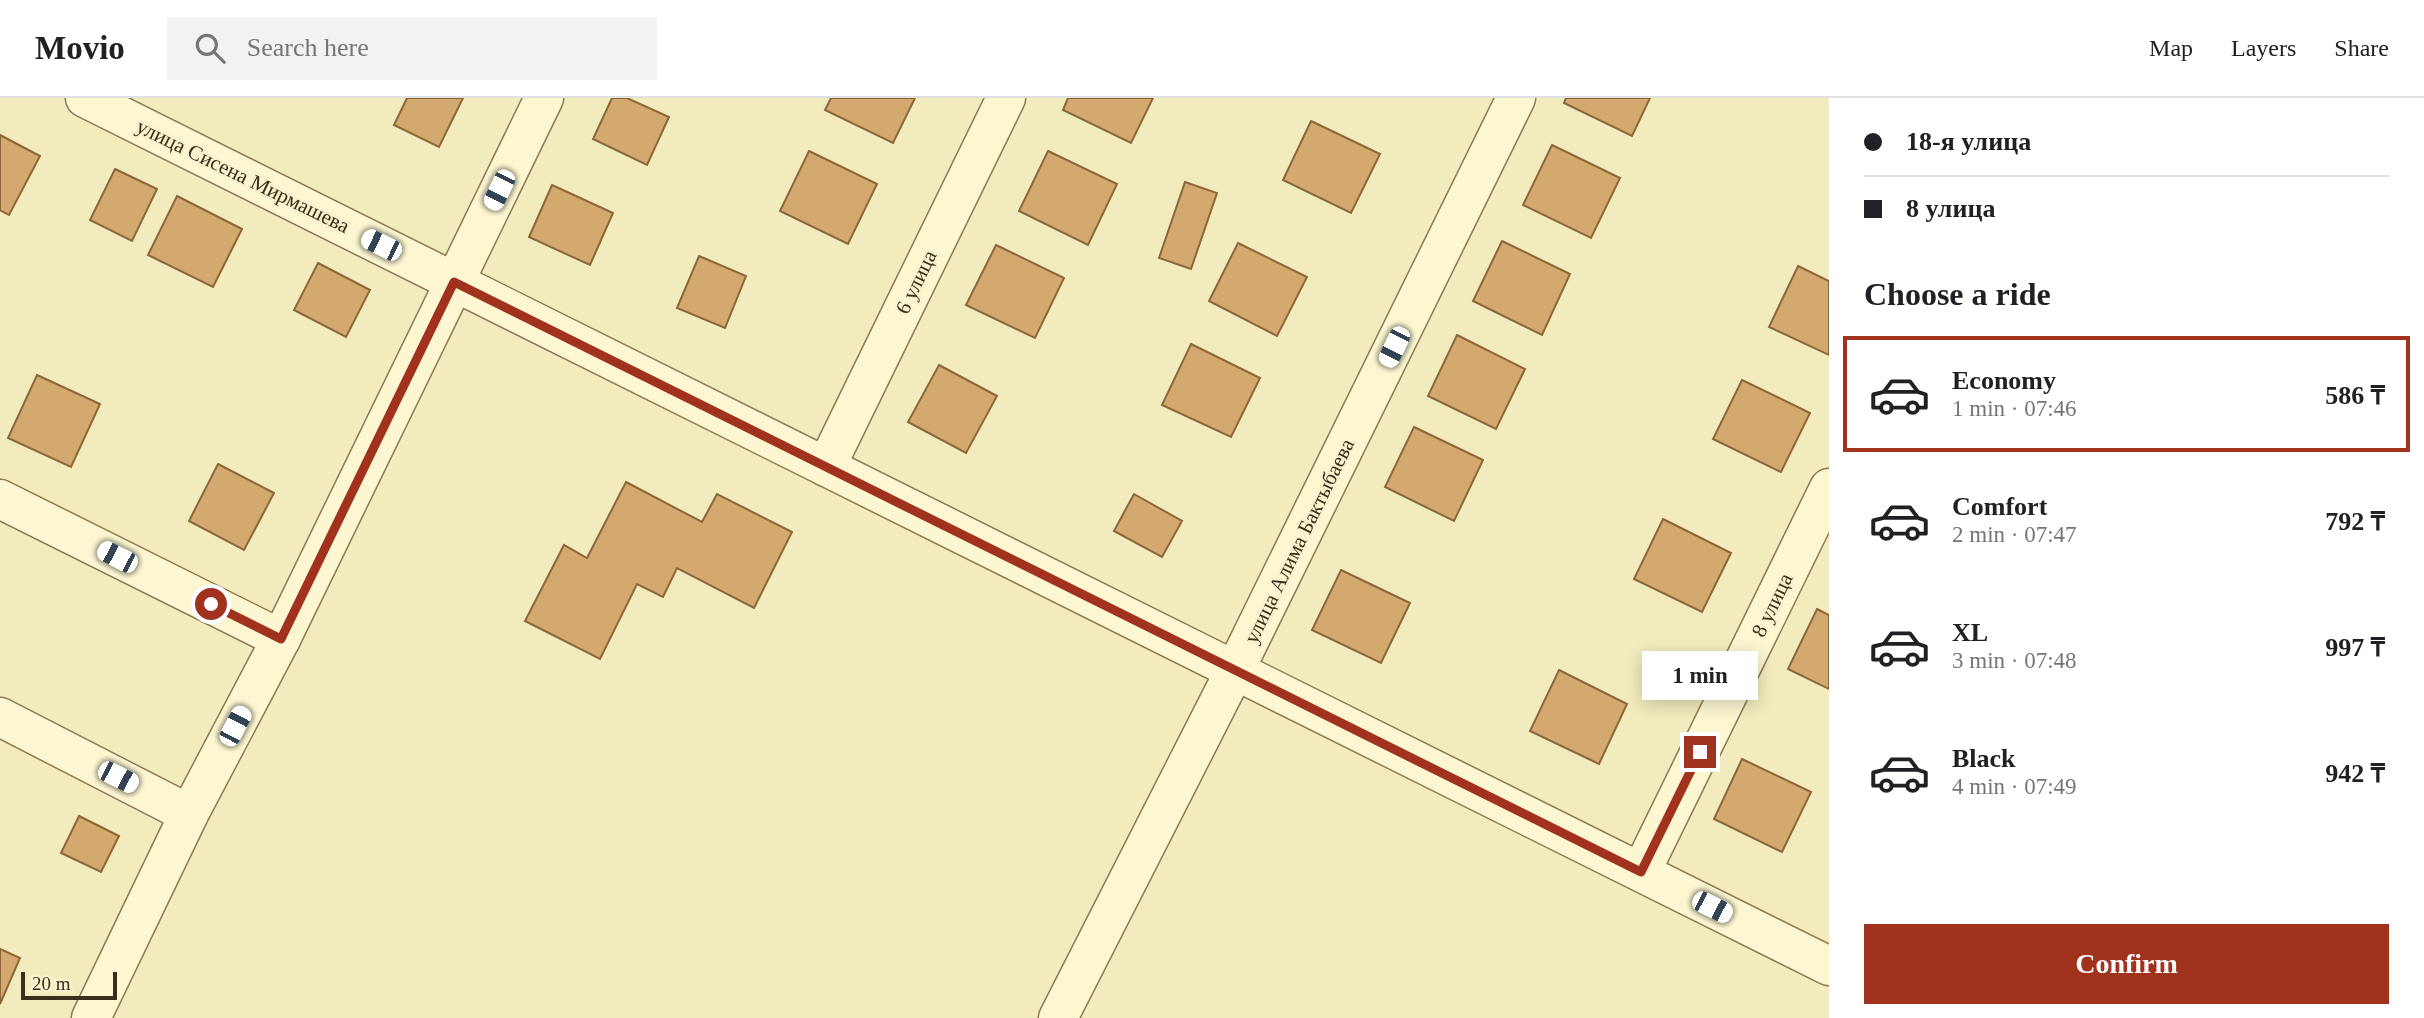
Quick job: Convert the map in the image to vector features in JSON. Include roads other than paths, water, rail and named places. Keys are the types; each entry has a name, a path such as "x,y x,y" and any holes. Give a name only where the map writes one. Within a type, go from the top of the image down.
{"street":[{"name":"улица Сисена Мирмашева","path":"85,98 1829,966"},
{"path":"90,1018 189,814 281,639 544,98"},
{"name":"6 улица","path":"826,467 1006,98"},
{"name":"улица Алима Бактыбаева","path":"1058,1018 1236,670 1516,98"},
{"name":"8 улица","path":"1641,872 1829,488"},
{"path":"0,499 281,639"},
{"path":"0,717 189,814"}]}
